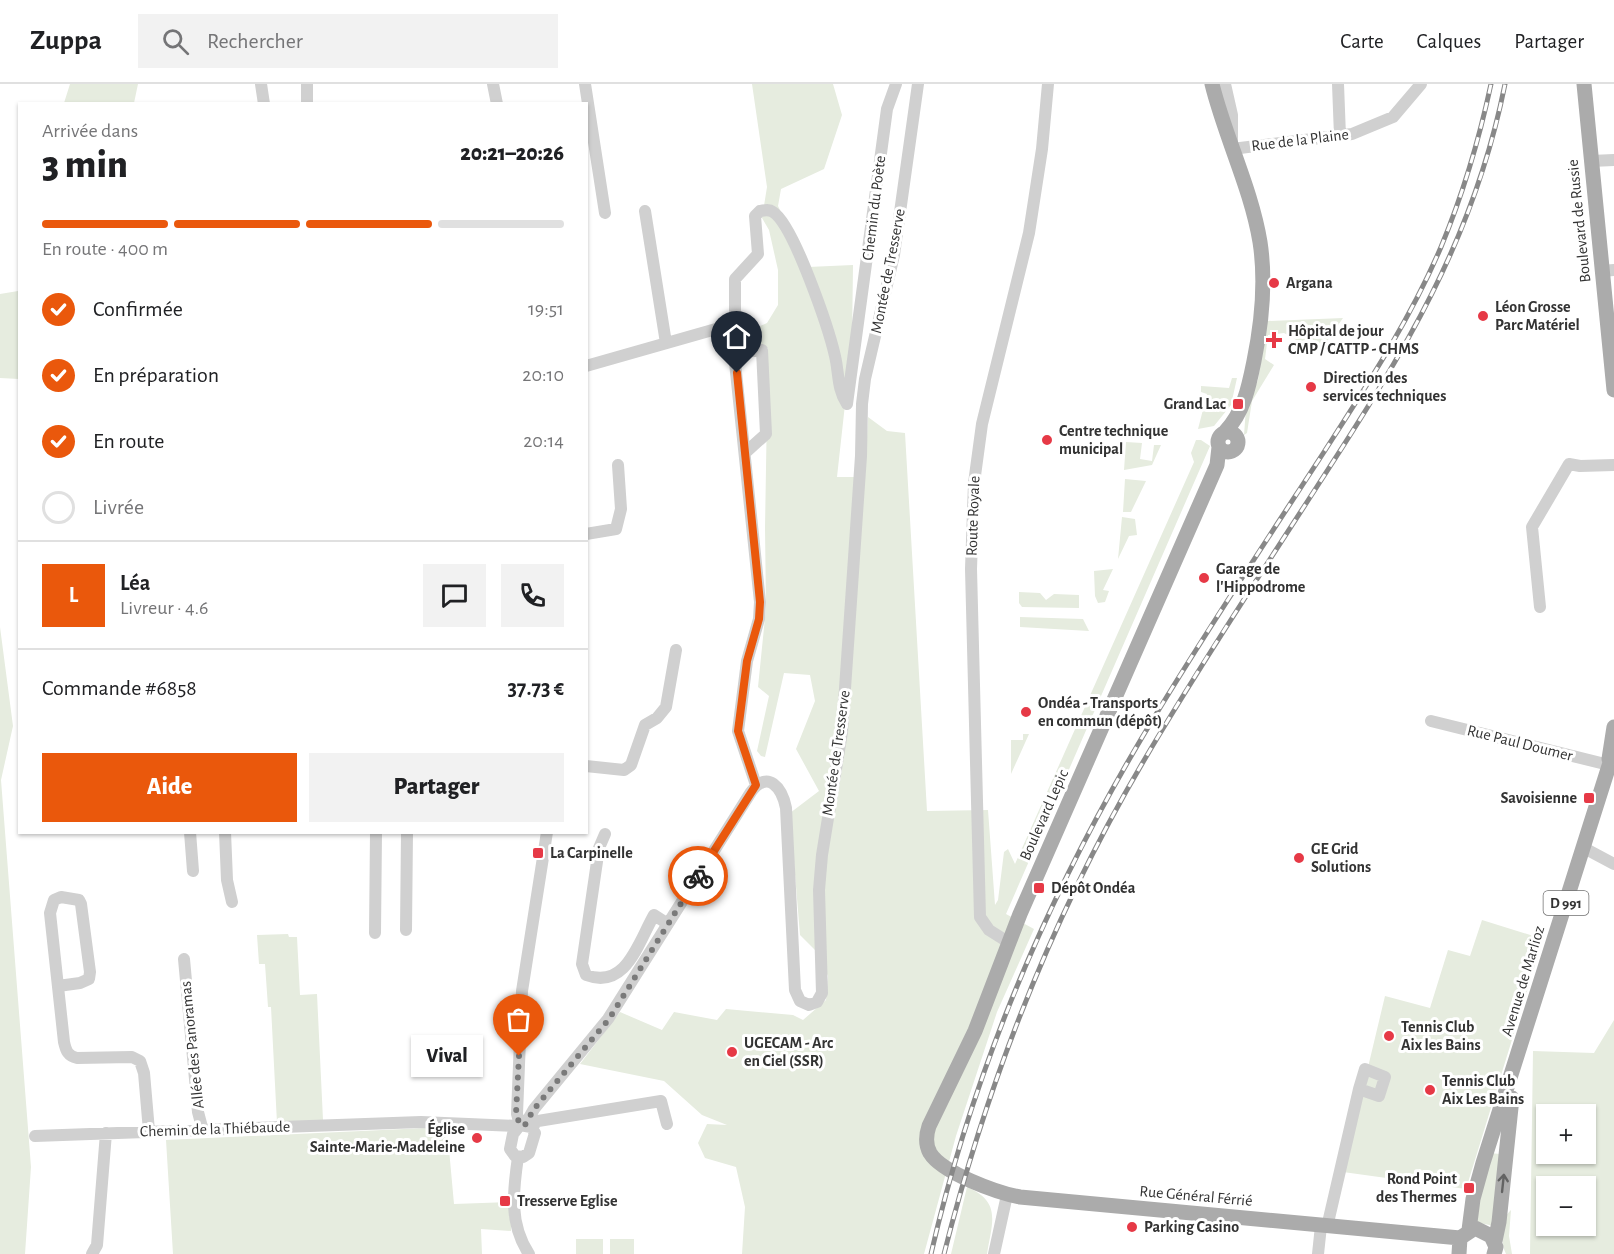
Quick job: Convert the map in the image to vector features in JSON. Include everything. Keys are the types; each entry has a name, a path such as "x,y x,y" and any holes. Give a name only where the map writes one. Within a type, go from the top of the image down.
{"main road":[{"path":"1212,84 1232,149"},
{"name":"Boulevard de Russie","path":"1588,89 1601,161 1614,390"},
{"name":"Boulevard Lepic","path":"955,1171 932,1157 928,1149 926,1134 975,1031 1008,942 1225,449 1219,438 1231,434 1248,387 1258,337 1262,270 1259,237 1232,149"},
{"name":"Boulevard de Russie","path":"1608,270 1614,313"},
{"name":"Avenue de Marlioz","path":"1461,1243 1611,758 1614,727"},
{"name":"Avenue de Marlioz","path":"1495,1247 1514,1070"},
{"name":"Rue Général Férrié","path":"955,1171 1007,1195 1438,1238 1461,1243"},
{"path":"1461,1243 1487,1231 1495,1247"}],"street":[{"path":"261,84 264,102"},
{"path":"307,84 307,102"},
{"path":"493,84 497,102"},
{"path":"585,84 588,102"},
{"name":"Chemin du Poète","path":"847,404 887,109 896,84"},
{"name":"Montée de Tresserve","path":"756,785 764,782 773,783 783,795 795,990 804,1004 814,1004 820,999 823,987 819,925 820,879 842,732 861,456 862,404 875,334 894,255 918,84"},
{"name":"Route Royale","path":"1008,942 989,930 980,917 972,632 973,492 982,424 1031,225 1048,84"},
{"path":"1225,84 1232,115 1232,149"},
{"path":"1338,84 1340,136"},
{"name":"Rue de la Plaine","path":"1232,149 1352,135 1393,117 1421,84"},
{"path":"588,103 605,213"},
{"path":"645,211 666,343"},
{"path":"588,365 727,327 735,317 735,279 758,254 755,216 760,211 772,211 798,250 835,356 840,394 847,404 853,404 855,399 869,333 875,334"},
{"path":"518,1157 510,1149 521,1127 609,1019 756,785 738,731 747,661 759,619 760,602 734,352 762,350 766,434 746,452"},
{"path":"1540,607 1532,527 1569,464 1614,465"},
{"path":"588,534 616,530 621,508 618,465"},
{"path":"588,766 624,770 631,765 645,725 657,718 666,707 676,650"},
{"name":"Rue Paul Doumer","path":"1431,721 1611,758"},
{"path":"190,834 193,871"},
{"path":"225,834 227,880 232,902"},
{"path":"375,933 376,834"},
{"path":"406,930 407,834"},
{"path":"518,1157 527,1155 534,1142 535,1133 521,1127 516,1114 521,1006 547,834"},
{"path":"605,834 599,848 582,964 586,975 607,978 618,974 626,968 654,915 668,924"},
{"path":"1584,848 1614,864"},
{"path":"58,986 80,983 89,979 90,972 81,904 79,900 66,897 54,900 50,907 58,986 64,1042 69,1055 77,1058 132,1057 140,1061 144,1073 149,1131"},
{"name":"Allée des Panoramas","path":"184,959 198,1112 203,1131"},
{"path":"1318,1254 1359,1089"},
{"path":"521,1127 538,1121 661,1101 667,1124"},
{"name":"Chemin de la Thiébaude","path":"35,1136 421,1122 521,1127"},
{"path":"92,1254 97,1245 106,1133"},
{"path":"518,1157 514,1184 515,1220 518,1236 529,1254"},
{"path":"994,1254 1007,1195"}],"shaded area":[{"path":"70,84 138,84 134,102 64,102"},
{"path":"752,84 833,84 842,115 824,169 781,189 778,206 808,267 853,265 852,341 837,477 865,477 868,417 887,431 905,433 927,811 988,810 995,905 998,900 1004,852 1008,849 1015,864 1194,462 1191,453 1196,440 1201,440 1210,446 1006,914 1034,929 997,1012 956,1136 924,1254 742,1254 745,1207 736,1167 705,1158 698,1143 707,1124 727,1125 702,1115 664,1081 580,1064 620,1012 662,1030 674,1012 717,1020 726,1009 793,1015 803,1020 826,1000 828,976 817,952 800,935 790,813 819,791 796,749 815,701 810,675 784,673 765,757 757,751 769,696 758,687 766,608 768,348 734,349 734,338 767,323 778,305 778,270 769,230 762,218 767,187"},
{"path":"18,291 18,379 0,378 0,294"},
{"path":"1343,318 1319,353 1284,333 1268,335 1265,359 1274,365 1252,401 1247,433 1244,435 1246,408 1258,380 1267,321"},
{"path":"1232,378 1237,378 1231,405 1214,426 1198,429 1207,394 1201,392 1201,386 1229,388"},
{"path":"1126,442 1142,443 1140,459 1152,461 1154,445 1161,445 1152,465 1124,470"},
{"path":"1125,479 1146,481 1131,512 1123,512"},
{"path":"1122,517 1135,519 1137,535 1129,536 1118,559"},
{"path":"1113,569 1103,590 1109,591 1105,602 1098,603 1095,596 1094,571"},
{"path":"1019,592 1040,593 1046,600 1054,594 1079,595 1079,608 1022,607 1019,603"},
{"path":"1020,617 1083,619 1089,631 1020,627"},
{"path":"0,627 13,726 1,780 31,1167 25,1254 0,1254"},
{"path":"1023,734 1029,734 1011,774 1011,740 1023,740"},
{"name":"Tennis Club Aix Les Bains","path":"1482,920 1543,939 1466,1189 1343,1172 1385,996 1430,1008 1448,950 1470,956"},
{"path":"288,934 289,937 297,937 300,995 317,994 323,1120 277,1123 271,1007 268,1007 265,964 259,964 257,935"},
{"path":"1614,1020 1614,1254 1530,1254 1533,1051 1594,1053"},
{"path":"447,1127 454,1204 511,1202 511,1231 481,1229 482,1254 173,1254 166,1140"},
{"path":"1490,1153 1500,1154 1494,1226 1475,1222"},
{"path":"967,1187 986,1199 990,1206 992,1223 987,1254 951,1254"},
{"path":"1511,1210 1509,1236 1512,1254 1506,1254 1502,1231 1507,1214"},
{"path":"576,1239 603,1239 603,1254 576,1254"},
{"path":"610,1239 634,1239 634,1254 610,1254"}],"railway":[{"path":"931,1254 949,1183 995,1043 1022,974 1053,906 1085,840 1158,711 1356,402 1416,300 1441,247 1463,187 1491,84"},
{"path":"944,1254 981,1125 1003,1061 1053,936 1113,816 1146,757 1230,620 1379,389 1432,294 1475,194 1492,141 1505,84"}],"way so far":[{"path":"519,1056 516,1114 520,1125 525,1125 534,1109 609,1019 698,876"}],"place":[{"name":"Argana","path":"1274,283"},
{"name":"Léon Grosse Parc Matériel","path":"1483,316"},
{"name":"Hôpital de jour CMP / CATTP - CHMS","path":"1274,340"},
{"name":"Direction des services techniques","path":"1311,387"},
{"name":"Grand Lac","path":"1238,404"},
{"name":"Centre technique municipal","path":"1047,440"},
{"name":"Garage de l'Hippodrome","path":"1204,578"},
{"name":"Ondéa - Transports en commun (dépôt)","path":"1026,712"},
{"name":"Savoisienne","path":"1589,798"},
{"name":"La Carpinelle","path":"538,853"},
{"name":"GE Grid Solutions","path":"1299,858"},
{"name":"Dépôt Ondéa","path":"1039,888"},
{"name":"Tennis Club Aix les Bains","path":"1389,1036"},
{"name":"UGECAM - Arc en Ciel (SSR)","path":"732,1052"},
{"name":"Vival","path":"519,1056"},
{"name":"Tennis Club Aix Les Bains","path":"1430,1090"},
{"name":"Église Sainte-Marie-Madeleine","path":"477,1138"},
{"name":"Rond Point des Thermes","path":"1469,1188"},
{"name":"Tresserve Eglise","path":"505,1201"},
{"name":"Parking Casino","path":"1132,1227"}],"route":[{"path":"698,876 756,785 738,731 747,661 759,619 760,602 737,373"}]}
